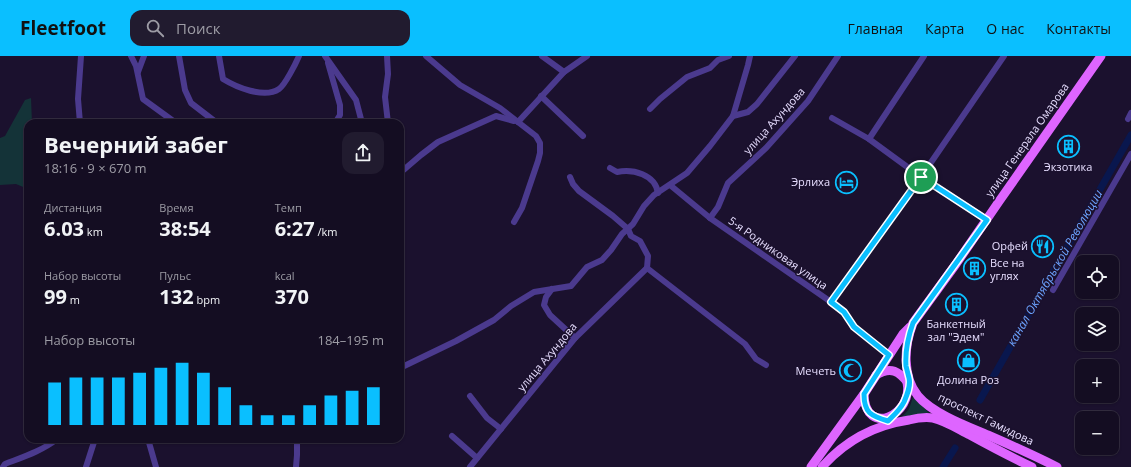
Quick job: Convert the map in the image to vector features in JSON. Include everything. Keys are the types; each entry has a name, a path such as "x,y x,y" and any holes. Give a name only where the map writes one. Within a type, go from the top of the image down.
{"main road":[{"name":"улица Генерала Омарова","path":"875,376 1101,56"},
{"path":"864,394 866,408 873,416 889,422 904,404 909,385 906,367 906,334"},
{"name":"проспект Гамидова","path":"875,376 887,370 901,374 923,401 952,419 1057,467"},
{"path":"812,467 864,394 875,376"},
{"name":"проспект Гамидова","path":"822,467 831,456 858,436 889,422 924,417 949,424 1022,465 1032,467"}],"street":[{"path":"80,119 78,99 81,56"},
{"path":"131,56 138,73 143,99 170,119"},
{"path":"138,73 144,56"},
{"path":"179,56 185,90 191,103 212,119"},
{"path":"219,56 223,79 244,90 268,92 280,88 299,56"},
{"path":"387,56 388,74 385,97 388,119"},
{"path":"426,56 460,85 500,108 536,136 540,143 538,161 522,208 514,222"},
{"path":"542,56 564,72"},
{"path":"518,122 564,72 587,56"},
{"path":"650,109 687,77 710,68 718,60 729,56"},
{"path":"404,366 456,341 494,320 511,306 534,292 571,286 587,267 602,260 622,234 628,230 644,206 658,193 687,172 710,146 733,116 750,56"},
{"path":"733,116 748,112 757,104 795,56"},
{"name":"улица Ахундова","path":"710,218 718,207 728,183 766,148 808,101 838,56"},
{"path":"869,139 924,56"},
{"path":"831,302 921,177 1004,56"},
{"path":"326,58 340,105 340,115 338,119"},
{"path":"326,58 356,100 361,119"},
{"path":"541,96 583,136"},
{"path":"404,169 421,154 438,142 496,116 518,122"},
{"path":"832,118 869,139 921,177 987,219"},
{"path":"1053,290 1131,154"},
{"path":"610,168 617,172 628,170 640,174 653,181 658,193"},
{"path":"570,177 573,184 579,191 599,205 628,230 631,236 640,241 648,256 647,268 744,344 756,359 766,365"},
{"name":"5-я Родниковая улица","path":"670,185 710,218 844,312 854,327 889,355"},
{"name":"улица Ахундова","path":"470,467 575,338 647,268"},
{"path":"552,289 546,297 544,305 550,315 575,338"},
{"path":"470,396 487,418 500,429"},
{"path":"452,436 477,458"},
{"path":"3,467 5,464 37,451 50,443"},
{"path":"86,467 94,443"},
{"path":"149,443 157,466"},
{"path":"296,467 297,443"}],"green space":[{"path":"31,98 32,119 24,119 24,187 16,184 0,185 0,138 5,136 25,100"},
{"path":"913,397 929,413 901,418 909,409"}],"waterway":[{"name":"канал Октябрьской Революции","path":"980,400 1131,135"},
{"name":"канал Октябрьской Революции","path":"943,467 955,448"}],"place":[{"name":"Экзотика","path":"1068,147"},
{"name":"Эрлиха","path":"846,182"},
{"name":"Орфей","path":"1043,246"},
{"name":"Все на углях","path":"975,269"},
{"name":"Банкетный зал \"Эдем\"","path":"956,304"},
{"name":"Долина Роз","path":"968,360"},
{"name":"Мечеть","path":"851,371"}],"route":[{"path":"921,177 987,220 913,323 909,334 906,357 906,367 910,380 908,393 904,404 888,421 873,416 869,412 864,401 864,394 889,355 854,327 844,312 831,302 921,177"}]}
